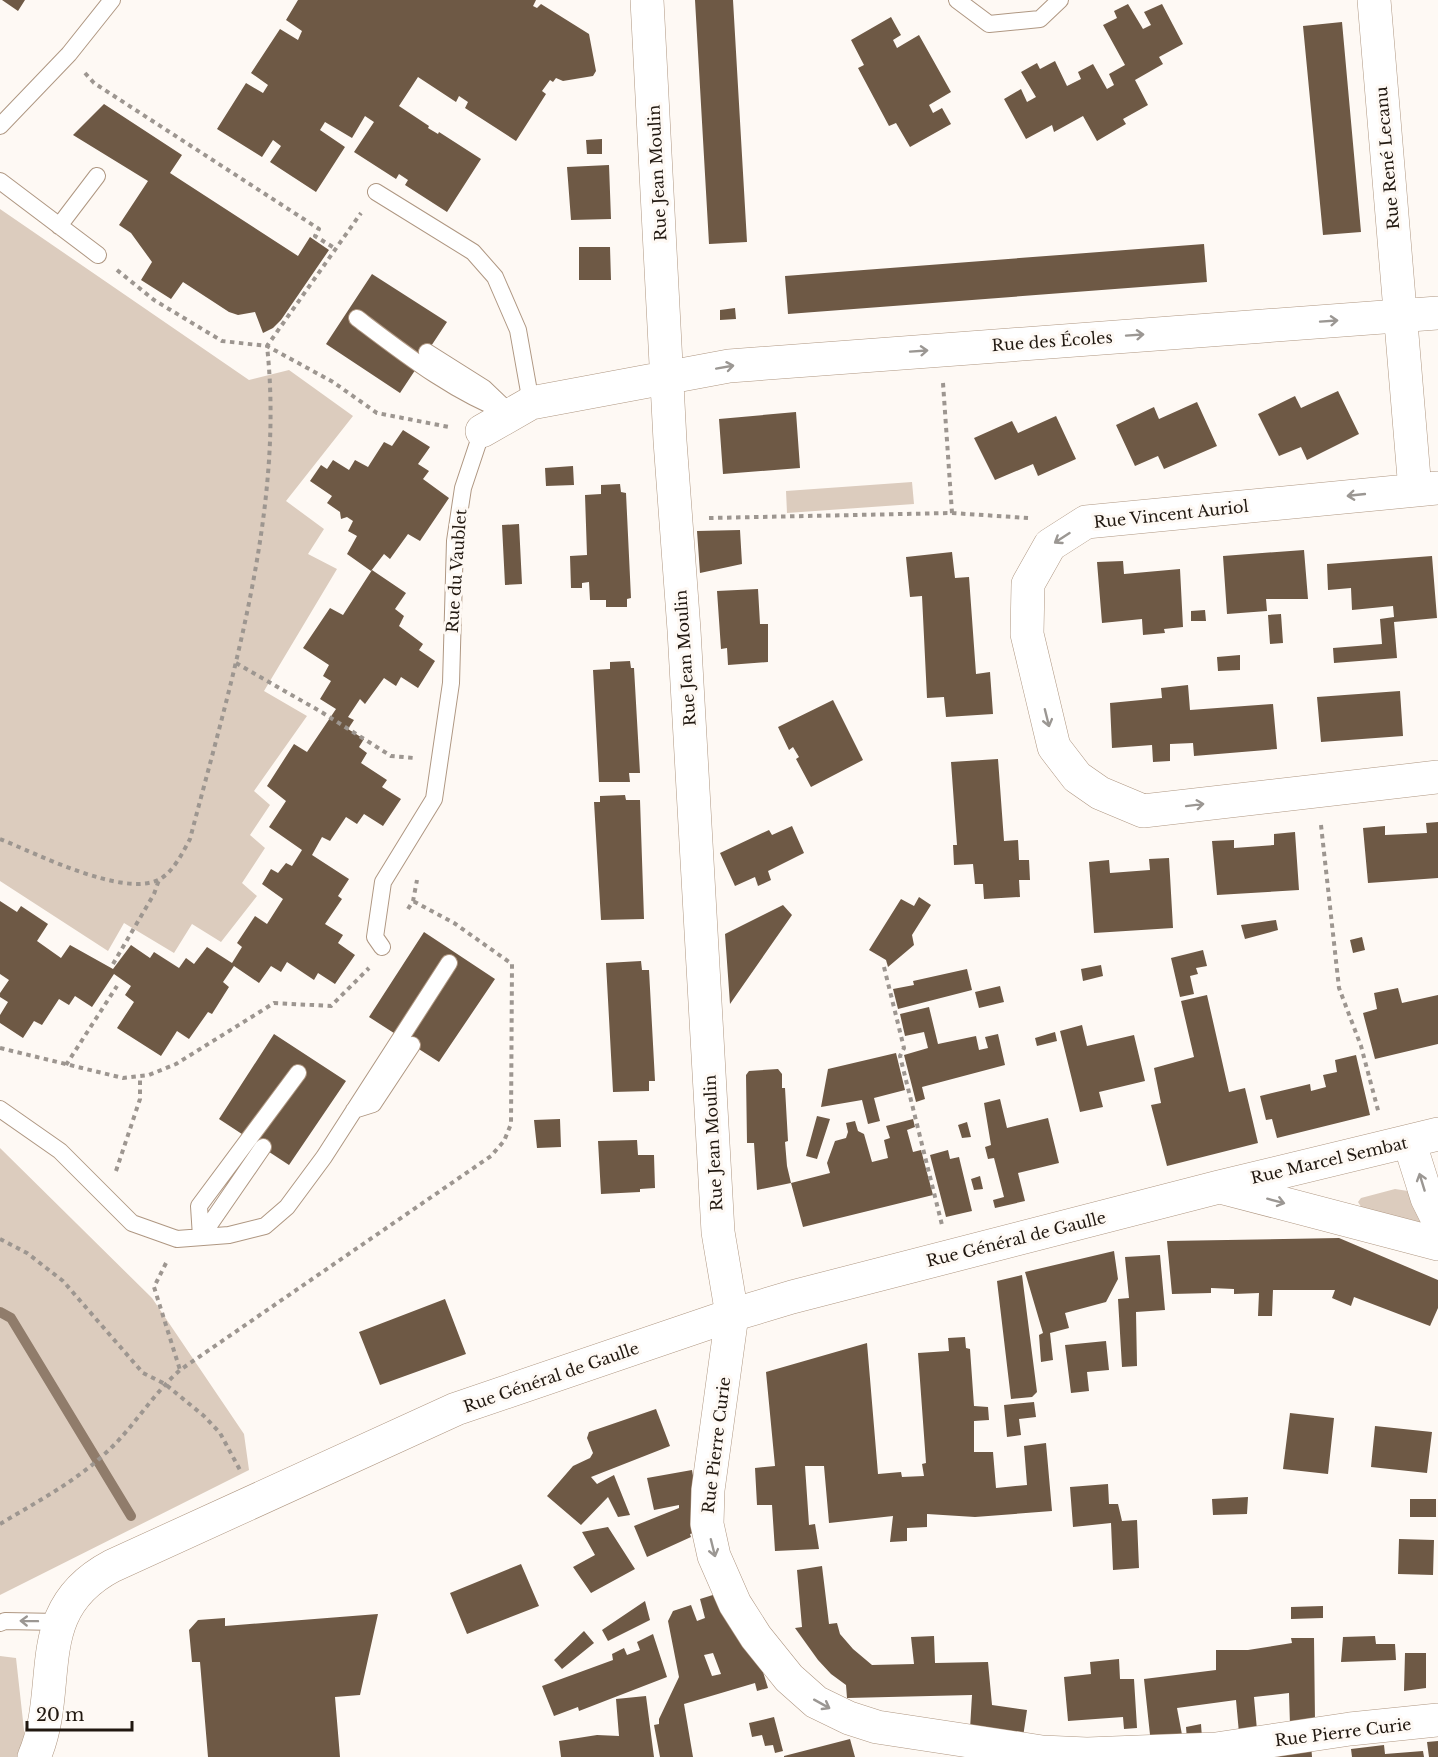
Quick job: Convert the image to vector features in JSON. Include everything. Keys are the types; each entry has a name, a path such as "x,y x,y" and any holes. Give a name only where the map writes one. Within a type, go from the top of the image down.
{"street":[{"name":"Rue Jean Moulin","path":"647,0 675,518 685,642 718,1232 732,1315"},
{"name":"Rue René Lecanu","path":"1374,0 1400,315"},
{"name":"Rue des Écoles","path":"668,378 729,366 1438,313"},
{"name":"Rue Vincent Auriol","path":"1400,315 1426,489 1086,522 1050,545 1028,584 1027,634 1054,747 1077,777 1092,788 1143,811 1438,777"},
{"path":"483,431 521,409 668,378"},
{"path":"1411,1141 1427,1198 1438,1220"},
{"name":"Rue Marcel Sembat","path":"1219,1186 1411,1141"},
{"path":"1219,1186 1438,1244"},
{"name":"Rue Général de Gaulle","path":"34,1757 43,1731 52,1644 59,1622 78,1590 101,1572 456,1409 732,1315 1219,1186"},
{"name":"Rue Pierre Curie","path":"732,1315 708,1490 707,1524 714,1556 735,1604 756,1636 789,1678 816,1702 849,1718 878,1727 1042,1752 1087,1755 1217,1753 1350,1729 1438,1720"}],"lane":[{"path":"0,126 69,54 112,0"},
{"path":"957,0 989,24 1040,19 1060,0"},
{"path":"59,226 97,177"},
{"path":"0,181 98,255"},
{"path":"376,192 473,252 495,277 518,330 521,409"},
{"path":"357,318 419,365 474,400 521,409"},
{"path":"427,352 521,409"},
{"name":"Rue du Vaublet","path":"382,947 375,937 383,882 434,799 451,682 455,541 463,488 483,431"},
{"path":"0,1109 60,1151 132,1223 177,1239 229,1235 265,1226 287,1207 324,1157 449,963"},
{"path":"354,1110 373,1104 412,1045"},
{"path":"201,1237 199,1206 298,1073"},
{"path":"201,1237 263,1147"},
{"path":"0,1623 5,1621 59,1622"}],"path":[{"path":"69,54 94,83 319,229 315,236 336,249"},
{"path":"112,964 154,894 159,880 178,861 190,839 236,663 265,516 271,376 267,346 376,192"},
{"path":"98,255 154,300 222,341 267,346 324,377 377,413 483,431"},
{"path":"941,350 952,513"},
{"path":"675,518 952,513 1030,518"},
{"path":"236,663 323,712 391,756 439,761"},
{"path":"1317,791 1339,988 1361,1046 1411,1141"},
{"path":"0,839 100,880 134,884 159,880"},
{"path":"0,1048 123,1078 149,1076 176,1064 274,1003 332,1006 366,972 413,901 418,878"},
{"path":"0,1524 81,1476 140,1417 165,1384 180,1370 490,1156 504,1141 511,1124 512,964 454,923 413,901"},
{"path":"884,967 904,1048 900,1056 950,1256"},
{"path":"66,1065 117,986"},
{"path":"101,1192 114,1177 140,1099 140,1076"},
{"path":"0,1239 27,1253 63,1281 143,1373 165,1384 204,1416 220,1433 256,1500"},
{"path":"177,1239 154,1287 180,1370"}],"shaded area":[{"path":"0,209 249,380 289,370 353,416 286,501 324,529 308,554 337,569 264,691 307,716 254,791 270,805 250,835 265,848 242,883 257,896 221,942 192,924 174,953 124,923 108,951 0,881"},
{"path":"912,482 914,504 787,513 786,491"},
{"path":"0,1148 152,1298 244,1434 249,1470 0,1595"},
{"path":"1395,1189 1408,1191 1429,1225 1363,1210 1358,1202 1361,1198"},
{"path":"0,1656 16,1658 27,1757 0,1757"}],"building":[{"path":"2,0 25,0 18,11"},
{"path":"298,0 536,0 533,6 537,8 541,4 589,34 596,71 593,76 563,81 556,78 553,82 550,80 542,91 546,94 516,141 465,108 468,102 459,96 456,102 418,77 399,106 429,126 428,128 438,134 439,132 481,159 447,212 405,185 408,180 399,174 396,179 354,152 374,122 365,116 352,138 325,122 320,130 345,147 316,192 270,162 281,146 273,140 262,157 217,129 246,83 263,93 268,85 251,73 280,29 298,40 302,31 286,20"},
{"path":"695,0 733,0 747,242 709,244"},
{"path":"1128,4 1143,29 1151,25 1144,12 1162,4 1183,44 1159,57 1163,64 1135,80 1148,105 1123,119 1126,124 1097,141 1083,116 1054,132 1052,125 1026,139 1004,99 1021,89 1027,102 1036,97 1021,72 1037,63 1040,69 1055,61 1067,86 1081,79 1078,72 1093,64 1107,89 1114,85 1109,74 1125,65 1103,25 1117,18 1114,11"},
{"path":"891,17 901,35 893,40 897,48 919,35 951,92 929,105 933,113 942,108 951,124 910,147 896,123 889,126 858,68 864,65 851,40"},
{"path":"1342,22 1361,232 1323,235 1303,26"},
{"path":"104,104 182,155 170,173 298,256 310,237 329,250 281,320 273,328 263,333 255,312 238,315 229,312 183,282 171,299 141,280 152,262 131,233 119,225 148,181 73,135"},
{"path":"602,139 602,154 587,154 586,140"},
{"path":"609,165 611,219 571,220 567,167"},
{"path":"1204,244 1207,282 788,314 785,276"},
{"path":"579,247 610,247 611,280 579,280"},
{"path":"372,274 447,322 400,393 326,344"},
{"path":"735,308 736,319 720,320 720,310"},
{"path":"1338,391 1359,434 1307,460 1301,447 1279,456 1258,414 1295,396 1301,408"},
{"path":"1197,402 1217,446 1164,469 1158,456 1135,466 1116,425 1154,407 1159,419"},
{"path":"796,412 800,468 723,474 719,419"},
{"path":"1056,416 1076,459 1038,476 1033,464 995,480 974,438 1012,421 1018,433"},
{"path":"403,430 430,447 418,464 429,471 423,479 449,498 420,541 408,534 390,559 384,554 371,571 347,554 357,536 348,531 353,521 347,517 341,519 340,512 327,503 332,496 310,481 321,465 327,469 333,460 349,470 355,460 368,467 384,442 392,446"},
{"path":"573,466 574,485 546,486 545,468"},
{"path":"620,484 621,492 626,493 631,598 627,599 627,607 606,607 606,600 590,600 589,582 582,583 582,588 571,588 570,556 587,555 585,495 601,494 601,485"},
{"path":"519,524 522,584 505,585 502,525"},
{"path":"740,530 742,564 700,573 697,531"},
{"path":"1304,550 1308,599 1266,599 1267,611 1227,614 1223,556"},
{"path":"952,552 955,578 969,577 976,674 990,672 993,714 946,717 944,697 927,698 922,596 910,597 906,557"},
{"path":"1432,556 1437,618 1394,622 1397,658 1334,663 1333,648 1382,644 1380,619 1394,617 1393,606 1352,610 1351,588 1328,590 1327,564"},
{"path":"1123,561 1124,574 1180,569 1183,627 1164,629 1165,633 1143,635 1142,619 1102,623 1097,562"},
{"path":"372,570 406,593 395,609 404,616 399,626 423,644 419,650 435,661 418,688 401,677 396,686 384,678 365,704 360,699 348,717 354,720 348,729 364,739 359,747 367,753 361,763 387,780 382,787 401,799 383,826 364,814 357,824 346,817 330,841 322,837 312,855 349,879 338,896 342,899 325,924 343,935 338,943 355,955 335,984 318,973 314,980 287,962 281,972 271,966 259,983 234,966 223,982 229,987 212,1014 208,1012 189,1039 177,1031 161,1056 117,1028 134,1002 125,995 131,986 114,974 92,1007 75,996 69,1005 59,999 42,1025 34,1021 23,1038 0,1023 0,1015 8,1002 0,997 0,993 9,980 0,974 0,901 17,912 21,906 48,924 37,941 61,958 70,945 113,969 131,945 150,958 154,952 179,968 186,958 194,964 207,947 232,963 242,947 237,943 255,916 267,924 283,899 262,884 271,869 278,873 286,863 292,866 302,850 269,827 286,801 267,786 294,744 307,752 336,709 320,699 331,681 323,676 329,665 303,648 330,608 343,615"},
{"path":"758,589 760,624 768,624 768,662 728,665 727,648 721,649 717,591"},
{"path":"1205,610 1206,621 1191,621 1191,611"},
{"path":"1281,614 1283,643 1270,644 1268,615"},
{"path":"1240,655 1240,670 1218,671 1217,657"},
{"path":"630,661 631,668 634,668 640,773 629,773 630,782 599,782 593,670 610,669 610,662"},
{"path":"1188,685 1190,710 1273,704 1277,749 1194,756 1193,743 1170,744 1170,761 1153,762 1152,745 1112,748 1110,703 1162,698 1161,688"},
{"path":"1400,691 1403,736 1321,742 1317,697"},
{"path":"833,700 863,760 811,787 796,759 799,757 793,747 789,750 778,727"},
{"path":"998,759 1004,841 1018,840 1019,860 1029,860 1030,880 1019,880 1020,897 984,899 983,884 975,884 973,864 954,865 953,845 957,845 951,762"},
{"path":"625,795 626,800 640,800 644,919 601,920 594,802 600,802 600,796"},
{"path":"1438,822 1438,878 1368,883 1363,828 1385,826 1385,835 1427,833 1426,823"},
{"path":"792,826 804,853 768,871 771,880 758,886 755,877 735,886 720,853 769,830 772,835"},
{"path":"1295,832 1299,890 1217,895 1212,841 1234,840 1234,848 1274,845 1274,834"},
{"path":"1169,858 1173,928 1094,933 1089,862 1109,860 1110,873 1150,870 1149,859"},
{"path":"919,897 931,905 912,935 914,945 888,967 886,960 869,950 901,899 914,906"},
{"path":"783,905 792,915 730,1004 725,934"},
{"path":"1276,920 1278,930 1245,939 1241,925"},
{"path":"424,932 495,979 439,1062 369,1017"},
{"path":"1362,937 1365,950 1353,953 1350,940"},
{"path":"1203,950 1207,966 1196,968 1198,974 1190,976 1194,994 1180,997 1171,958"},
{"path":"641,961 642,970 649,970 655,1081 649,1081 649,1091 613,1092 606,963"},
{"path":"1101,965 1103,976 1083,981 1081,969"},
{"path":"967,969 972,990 898,1009 893,989 914,985 913,981"},
{"path":"1000,986 1004,1002 979,1008 975,992"},
{"path":"1398,988 1402,1003 1438,995 1438,1044 1375,1059 1363,1013 1377,1009 1374,993"},
{"path":"1207,995 1229,1092 1245,1088 1258,1143 1167,1166 1151,1105 1161,1103 1154,1068 1194,1057 1181,1001"},
{"path":"929,1007 938,1044 976,1036 979,1050 988,1048 985,1037 998,1034 1005,1065 922,1087 925,1099 916,1102 904,1055 928,1048 924,1032 905,1036 900,1014"},
{"path":"1082,1025 1087,1046 1134,1035 1145,1081 1099,1092 1103,1107 1080,1112 1060,1031"},
{"path":"1055,1032 1057,1041 1037,1046 1035,1038"},
{"path":"274,1034 346,1081 289,1165 219,1119"},
{"path":"896,1053 905,1090 874,1098 880,1121 868,1124 862,1100 821,1107 828,1069"},
{"path":"1356,1055 1370,1115 1277,1138 1272,1119 1266,1120 1260,1096 1310,1084 1311,1091 1326,1087 1323,1075 1337,1072 1335,1060"},
{"path":"778,1069 782,1074 782,1088 785,1088 788,1141 785,1142 791,1183 757,1190 754,1143 747,1143 746,1075 749,1071"},
{"path":"1000,1099 1007,1128 1048,1118 1059,1163 1018,1173 1025,1201 995,1208 993,1200 1004,1197 994,1158 988,1159 985,1147 991,1145 984,1103"},
{"path":"817,1116 830,1119 817,1159 806,1156"},
{"path":"560,1119 561,1147 537,1148 534,1120"},
{"path":"913,1119 915,1127 907,1130 913,1152 921,1150 933,1195 803,1227 791,1183 830,1173 827,1163 835,1141 846,1138 848,1132 846,1123 855,1121 858,1131 864,1134 872,1162 888,1158 884,1140 890,1138 886,1126"},
{"path":"967,1122 971,1137 962,1138 958,1125"},
{"path":"637,1140 638,1155 654,1155 655,1188 640,1189 640,1192 601,1194 598,1141"},
{"path":"948,1150 950,1159 959,1157 972,1211 946,1217 930,1155"},
{"path":"980,1176 983,1189 974,1190 971,1179"},
{"path":"1339,1238 1438,1280 1438,1308 1430,1326 1354,1297 1351,1306 1332,1298 1335,1290 1273,1290 1272,1316 1258,1316 1259,1293 1234,1294 1234,1289 1211,1288 1211,1293 1172,1294 1167,1241"},
{"path":"1114,1251 1118,1279 1106,1302 1065,1313 1069,1328 1050,1333 1053,1360 1041,1362 1039,1335 1043,1333 1025,1272"},
{"path":"1160,1255 1165,1310 1136,1312 1137,1366 1122,1367 1118,1299 1129,1298 1125,1257"},
{"path":"1022,1275 1037,1392 1032,1397 1011,1399 997,1281"},
{"path":"445,1299 466,1354 380,1385 359,1332"},
{"path":"965,1337 966,1348 970,1349 974,1406 988,1407 989,1420 974,1421 974,1452 993,1452 996,1488 1027,1485 1024,1446 1046,1443 1052,1511 975,1517 927,1514 927,1527 907,1528 907,1541 890,1542 893,1516 829,1523 824,1466 805,1466 809,1525 815,1524 819,1549 775,1551 772,1505 757,1505 755,1468 775,1466 766,1372 867,1343 878,1474 901,1472 902,1477 924,1476 922,1464 926,1463 918,1353 949,1351 948,1338"},
{"path":"1106,1341 1109,1370 1087,1372 1089,1391 1071,1393 1065,1345"},
{"path":"1034,1402 1036,1417 1019,1419 1021,1435 1007,1437 1004,1405"},
{"path":"656,1409 670,1446 591,1477 597,1484 614,1475 630,1515 618,1517 608,1497 581,1525 547,1496 573,1466 590,1458 593,1453 587,1438 589,1432"},
{"path":"1290,1413 1334,1418 1328,1474 1283,1469"},
{"path":"1375,1426 1432,1432 1427,1473 1371,1467"},
{"path":"692,1470 699,1511 697,1532 647,1557 634,1526 679,1508 679,1505 654,1510 647,1478"},
{"path":"1108,1484 1109,1504 1118,1504 1122,1521 1137,1520 1139,1568 1113,1570 1111,1523 1073,1527 1070,1487"},
{"path":"1248,1497 1247,1514 1213,1515 1212,1499"},
{"path":"1410,1499 1436,1499 1436,1517 1410,1517"},
{"path":"608,1527 635,1569 591,1593 573,1567 595,1555 582,1532"},
{"path":"1399,1539 1434,1540 1433,1575 1398,1574"},
{"path":"521,1564 539,1606 467,1634 450,1593"},
{"path":"822,1566 829,1624 837,1623 840,1634 853,1649 872,1665 914,1664 911,1637 934,1636 935,1663 988,1662 992,1705 1027,1710 1023,1737 970,1729 972,1695 847,1698 846,1685 818,1660 795,1628 802,1627 797,1570"},
{"path":"716,1594 763,1672 768,1688 757,1691 755,1683 684,1704 693,1757 660,1757 654,1725 659,1724 659,1719 679,1677 668,1621 673,1611 691,1605 697,1621 705,1618 700,1599","holes":["713,1653 721,1674 712,1676 704,1655"]},
{"path":"645,1601 650,1620 608,1641 602,1630"},
{"path":"1323,1606 1323,1618 1291,1619 1291,1607"},
{"path":"378,1614 360,1695 335,1697 340,1757 208,1757 200,1662 192,1662 189,1630 198,1620 225,1618 225,1626"},
{"path":"584,1631 594,1643 562,1669 554,1660"},
{"path":"653,1634 667,1677 579,1711 578,1707 554,1716 542,1686 613,1660 612,1654 624,1648 627,1655 640,1650 637,1642"},
{"path":"1375,1636 1376,1644 1395,1644 1396,1660 1341,1662 1343,1637"},
{"path":"1291,1638 1314,1638 1315,1721 1290,1725 1289,1693 1254,1697 1257,1730 1239,1733 1236,1700 1177,1708 1183,1740 1151,1744 1144,1679 1216,1670 1216,1650 1248,1650 1292,1643"},
{"path":"1405,1653 1426,1653 1426,1688 1404,1691"},
{"path":"1119,1659 1120,1679 1134,1679 1137,1728 1124,1729 1123,1717 1068,1721 1064,1677 1091,1674 1090,1662"},
{"path":"646,1696 654,1757 561,1757 559,1741 597,1735 619,1736 616,1699"},
{"path":"774,1717 783,1751 775,1753 773,1745 765,1746 762,1735 752,1737 749,1723"},
{"path":"1201,1724 1202,1738 1187,1740 1186,1727"},
{"path":"850,1739 855,1757 784,1757 784,1756"},
{"path":"1438,1741 1438,1757 1429,1757 1427,1742"},
{"path":"1311,1743 1312,1757 1257,1757"},
{"path":"1384,1745 1385,1754 1423,1751 1424,1757 1352,1757 1351,1749"}],"waterway":[{"path":"0,1312 11,1318 131,1516"}]}
